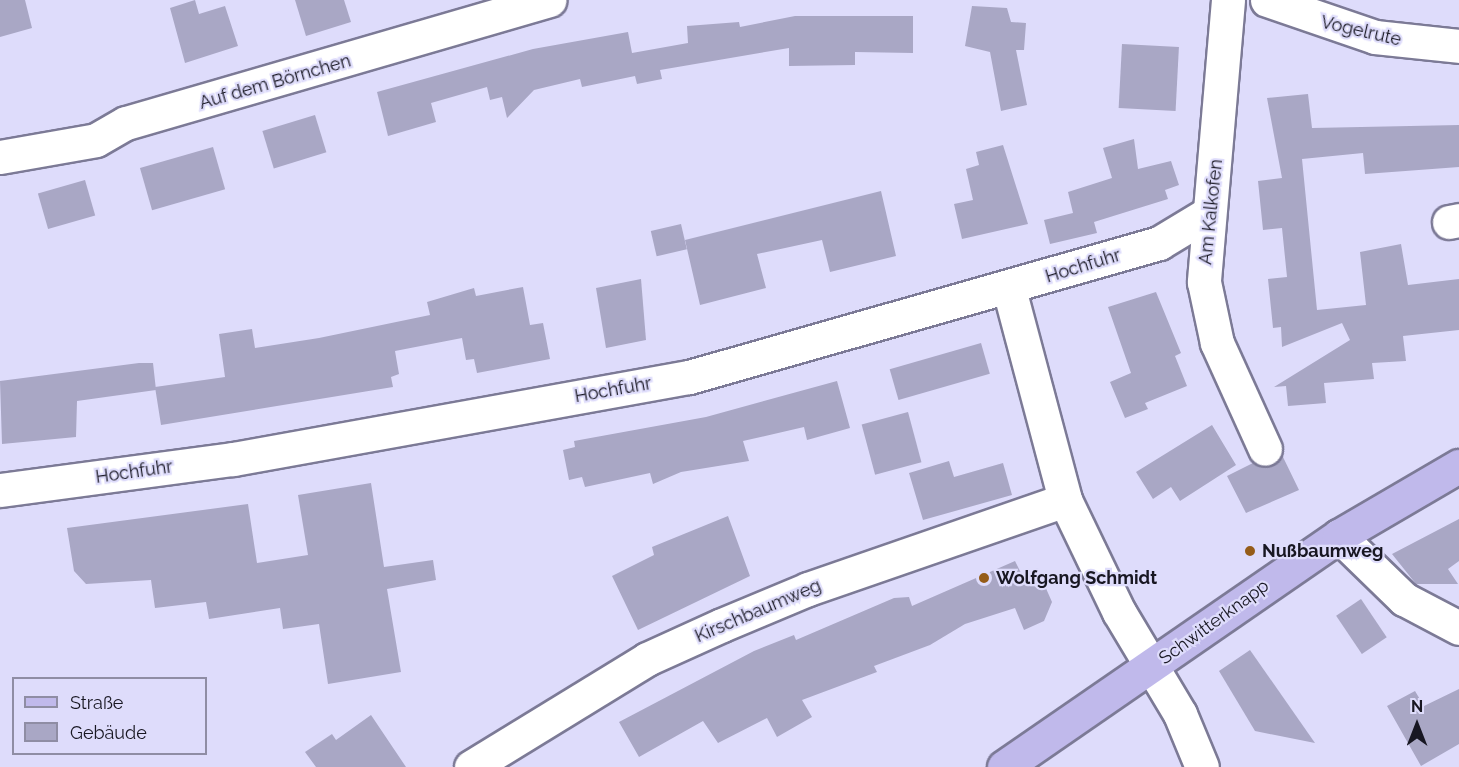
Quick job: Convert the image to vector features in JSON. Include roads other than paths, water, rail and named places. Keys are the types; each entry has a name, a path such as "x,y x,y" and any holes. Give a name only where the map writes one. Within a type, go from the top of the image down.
{"main road":[{"name":"Schwitterknapp","path":"1004,767 1339,536 1459,466"}],"street":[{"name":"Auf dem Börnchen","path":"0,157 96,140 126,123 549,0"},
{"name":"Am Kalkofen","path":"1228,0 1216,183 1207,214 1204,282 1217,343 1265,449"},
{"name":"Vogelrute","path":"1267,0 1375,38 1459,46"},
{"name":"Hochfuhr","path":"0,490 233,459 689,377 1009,289 1159,243 1207,214"},
{"path":"1009,289 1065,500 1119,612 1154,665 1202,767"},
{"name":"Kirschbaumweg","path":"471,767 545,717 679,644 808,589 1065,500"},
{"path":"1339,536 1404,599 1459,628"}],"place":[{"name":"Nußbaumweg","path":"1250,551"},
{"name":"Wolfgang Schmidt","path":"984,578"}]}
